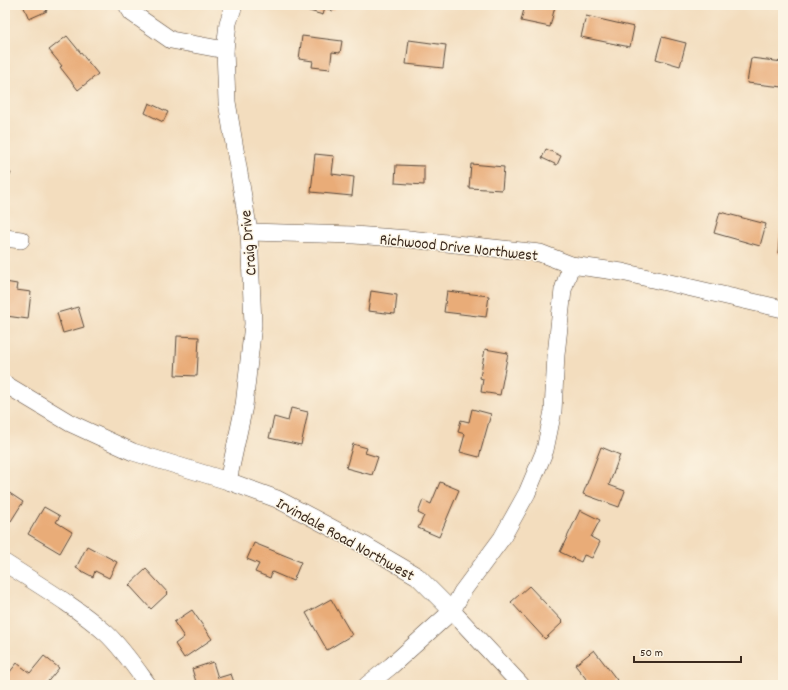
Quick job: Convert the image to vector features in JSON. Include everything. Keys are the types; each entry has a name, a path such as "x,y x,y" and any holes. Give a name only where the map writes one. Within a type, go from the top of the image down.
{"street":[{"path":"127,5 132,13 171,40 225,50"},
{"name":"Craig Drive","path":"228,481 244,406 253,324 249,232 227,102 225,50 228,23 234,5"},
{"name":"Richwood Drive Northwest","path":"249,232 354,235 409,239 540,253 571,265 622,272 783,308"},
{"path":"367,685 391,666 452,611 462,592 502,538 527,493 545,450 553,410 556,355 563,290 571,265"},
{"name":"Irvindale Road Northwest","path":"5,384 70,423 133,452 228,481 277,499 417,576 521,685"},
{"path":"5,563 70,605 106,634 133,664 148,685"}],"building":[{"path":"23,5 44,5 47,11 29,19"},
{"path":"300,5 335,5 333,11 325,8 323,15 299,8"},
{"path":"525,5 555,6 550,27 521,21"},
{"path":"586,16 634,27 630,47 581,37"},
{"path":"67,36 98,74 78,90 49,50"},
{"path":"302,36 342,41 340,53 332,52 330,69 312,67 313,61 299,59"},
{"path":"662,37 686,43 680,66 656,59"},
{"path":"409,40 446,45 443,68 406,64"},
{"path":"751,58 783,62 783,87 747,83"},
{"path":"149,103 168,112 163,122 145,113"},
{"path":"546,149 561,156 557,165 542,158"},
{"path":"315,154 334,156 332,174 354,177 352,196 311,192"},
{"path":"471,164 504,167 502,190 469,188"},
{"path":"396,165 424,166 424,185 395,183"},
{"path":"5,170 11,173 5,186"},
{"path":"720,212 766,224 760,246 714,233"},
{"path":"780,233 783,233 783,254 778,253"},
{"path":"5,282 17,284 16,290 31,292 28,319 6,316 7,306 5,306"},
{"path":"371,291 397,295 395,314 368,311"},
{"path":"447,291 489,296 486,317 444,312"},
{"path":"78,307 84,327 63,333 57,313"},
{"path":"177,336 199,337 197,376 175,375"},
{"path":"485,349 508,353 500,395 481,392 483,379 480,378"},
{"path":"291,408 308,412 301,445 269,438 274,417 288,421"},
{"path":"472,409 491,414 479,457 460,452 465,434 458,432 461,420 469,422"},
{"path":"353,444 367,448 365,453 378,457 372,475 346,468"},
{"path":"601,447 620,455 609,485 625,491 619,507 583,494"},
{"path":"440,482 459,490 439,537 418,528 424,516 418,513 423,500 431,504"},
{"path":"5,490 23,502 11,521 5,517"},
{"path":"44,507 60,516 56,522 72,532 60,553 28,534"},
{"path":"580,510 600,520 591,537 600,542 592,558 584,555 581,562 560,552"},
{"path":"254,543 301,562 293,581 272,572 270,578 255,572 259,564 247,559"},
{"path":"87,546 117,562 109,578 95,571 93,577 76,568"},
{"path":"146,569 168,593 151,609 129,585"},
{"path":"529,586 563,622 545,639 511,602"},
{"path":"331,599 352,635 327,650 306,613"},
{"path":"192,610 212,639 184,658 175,644 184,637 174,622"},
{"path":"594,650 617,680 611,685 591,685 575,665"},
{"path":"44,656 59,668 45,685 12,685 5,680 17,663 30,673"},
{"path":"213,662 218,678 231,674 235,685 197,685 192,669"}]}
